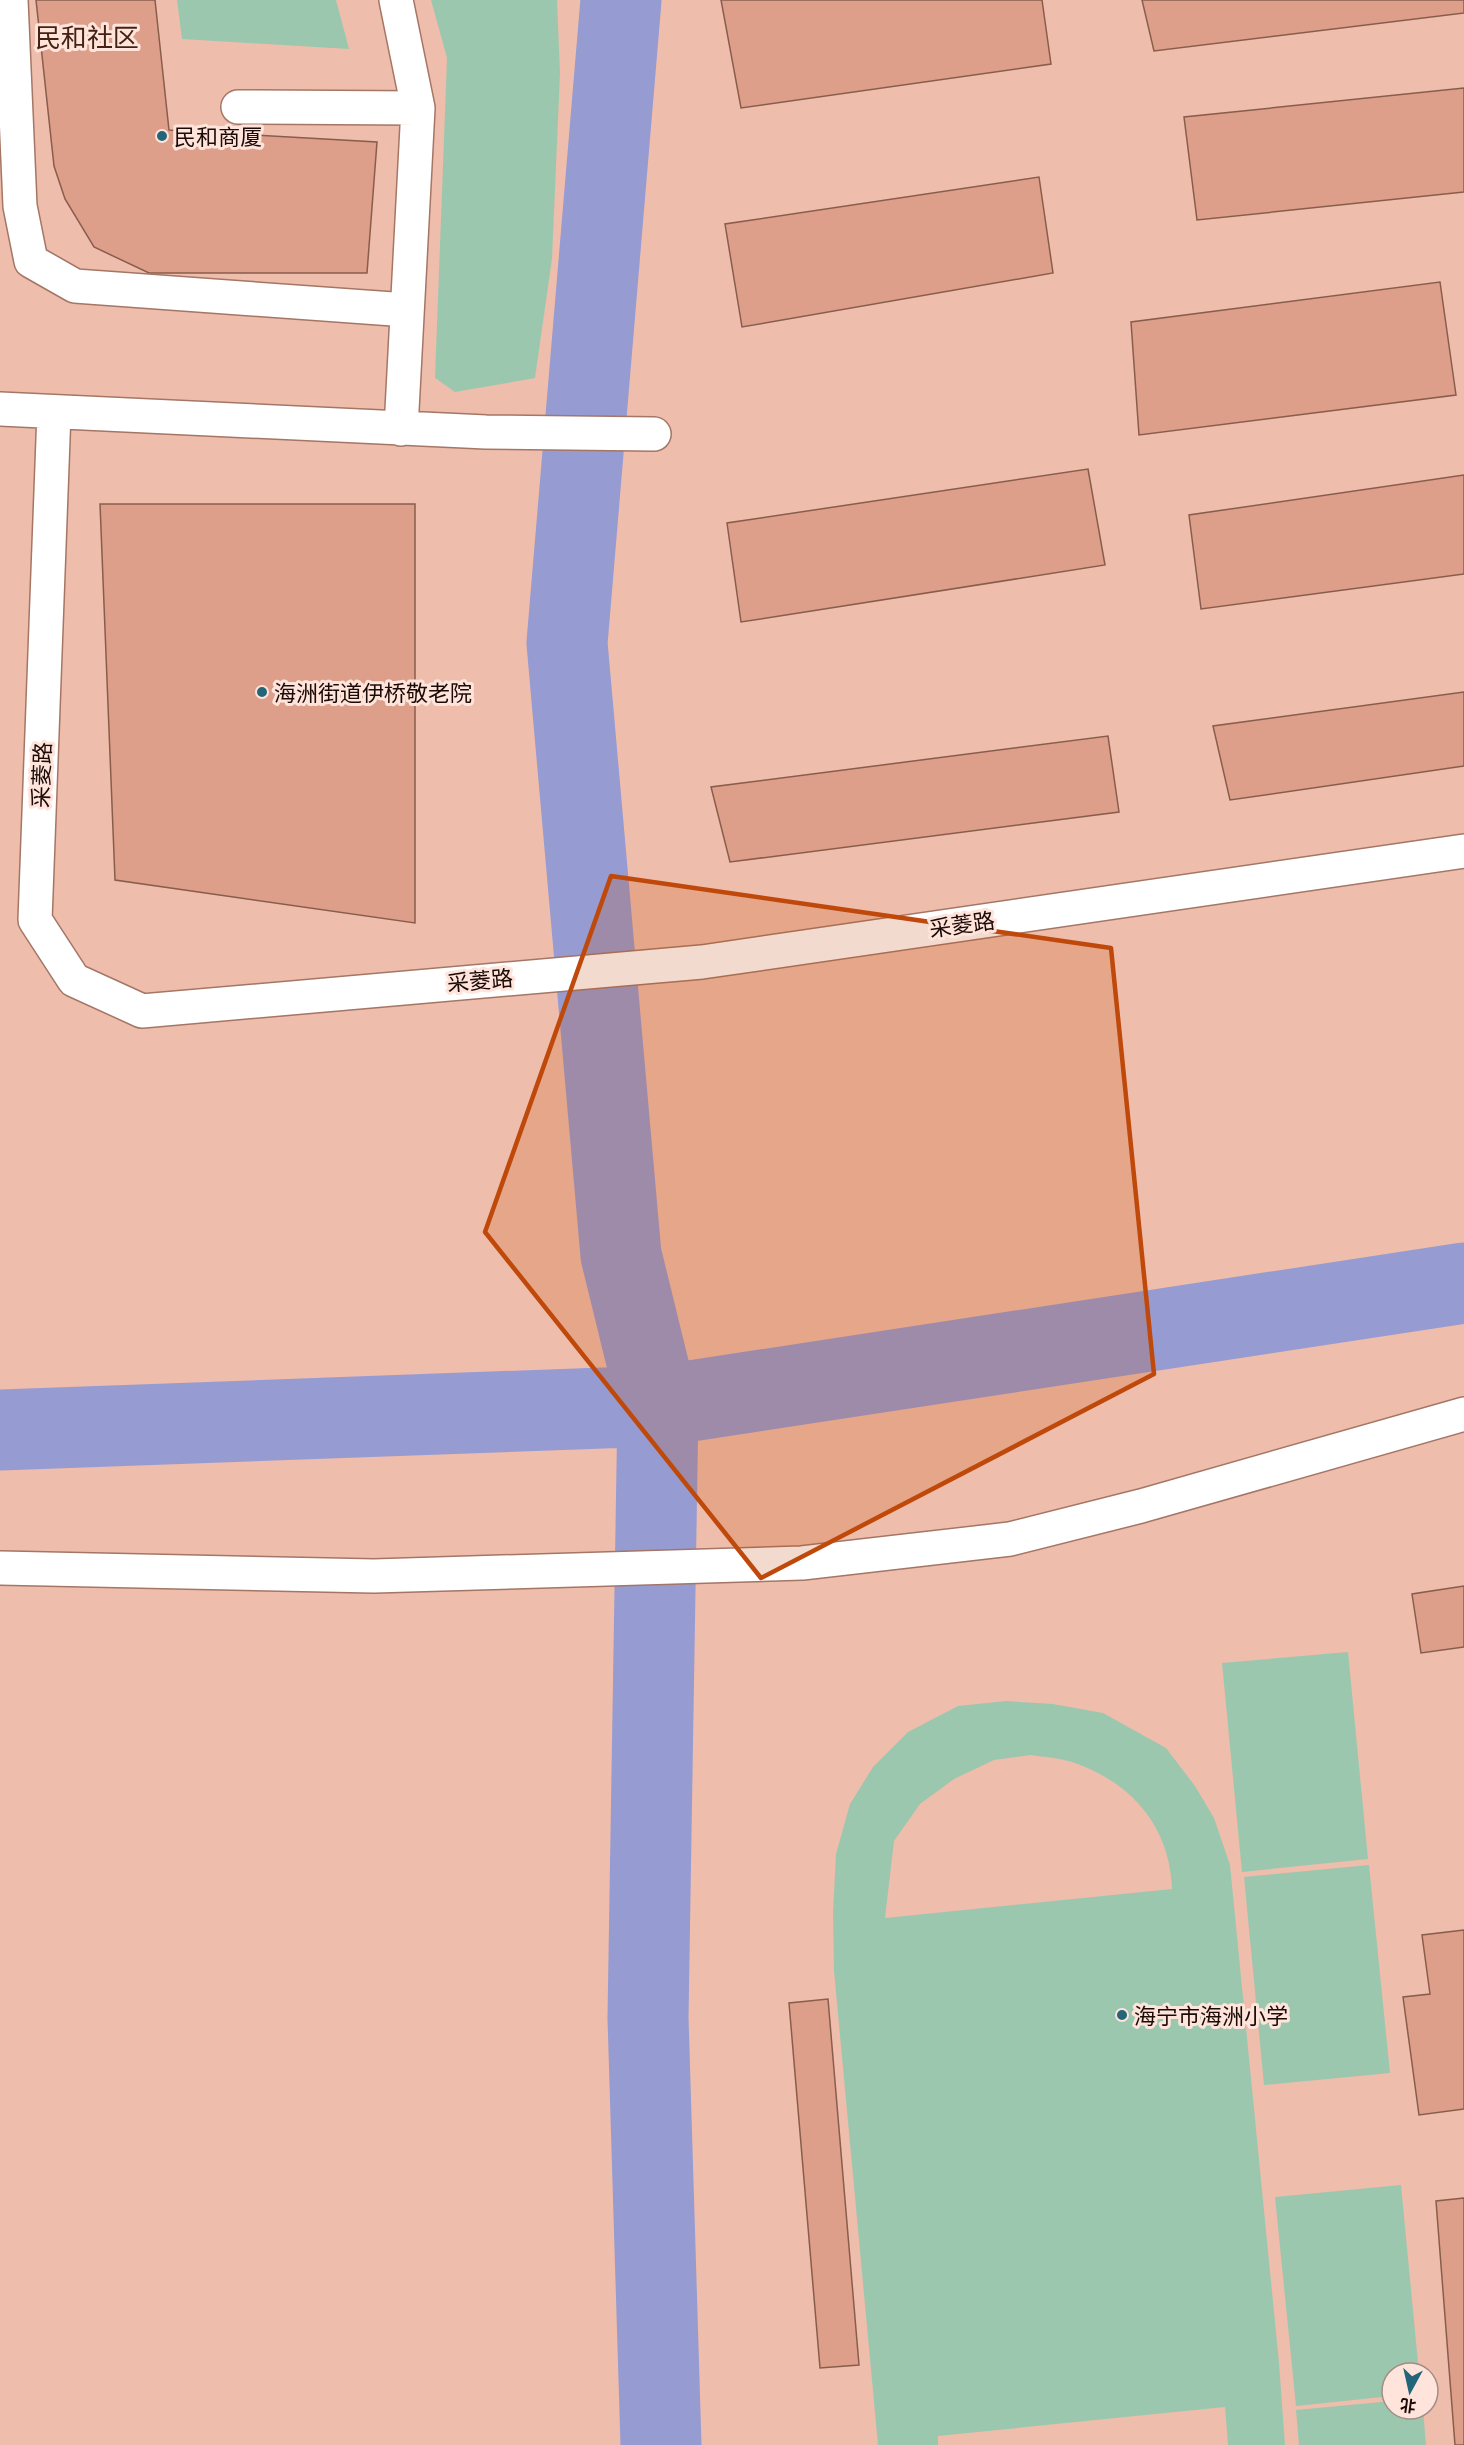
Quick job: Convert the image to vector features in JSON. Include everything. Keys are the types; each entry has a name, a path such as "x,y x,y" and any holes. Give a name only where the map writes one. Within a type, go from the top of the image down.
{"street":[{"path":"11,0 20,206 31,261 75,286 407,310"},
{"path":"396,0 418,108 401,429"},
{"path":"238,107 418,108"},
{"path":"0,409 401,429 654,434"},
{"name":"采菱路","path":"54,412 35,920 74,980 142,1011 702,962 1464,851"},
{"path":"0,1568 374,1576 802,1563 1010,1539 1141,1506 1464,1414"}],"highlighted area":[{"path":"611,876 1111,948 1154,1374 761,1578 485,1232"}],"green space":[{"path":"177,0 336,0 349,49 182,39"},
{"path":"431,0 557,0 560,73 552,259 535,378 455,392 435,378 447,58"},
{"path":"1348,1652 1368,1859 1242,1872 1222,1663"},
{"path":"1006,1701 1053,1704 1103,1713 1166,1748 1195,1786 1214,1818 1230,1865 1285,2445 1228,2445 1225,2407 938,2436 938,2445 878,2445 834,1971 833,1913 836,1854 850,1804 873,1767 908,1732 958,1706","holes":["1031,1755 1072,1762 1112,1781 1129,1794 1155,1826 1164,1845 1170,1866 1172,1889 885,1918 894,1841 920,1804 954,1779 994,1760"]},
{"path":"1369,1865 1390,2073 1264,2085 1244,1877"},
{"path":"1401,2185 1418,2361 1380,2361 1380,2397 1296,2406 1275,2197"},
{"path":"1380,2402 1380,2421 1424,2421 1426,2445 1299,2445 1296,2410"}],"building":[{"name":"民和商厦","path":"36,0 155,0 169,130 377,142 367,273 149,273 94,247 65,199 54,166"},
{"path":"721,0 1042,0 1051,64 741,108"},
{"path":"1142,0 1464,0 1464,13 1154,51"},
{"path":"1464,88 1464,192 1197,220 1184,117"},
{"path":"1039,177 1053,273 742,327 725,224"},
{"path":"1440,282 1456,395 1139,435 1131,322"},
{"path":"1088,469 1105,565 741,622 727,523"},
{"path":"1464,475 1464,574 1201,609 1189,515"},
{"name":"海洲街道伊桥敬老院","path":"100,504 415,504 415,923 115,880"},
{"path":"1464,692 1464,766 1230,800 1213,726"},
{"path":"1108,736 1119,812 730,862 711,787"},
{"path":"1464,1586 1464,1647 1421,1653 1412,1594"},
{"path":"1464,1930 1464,2109 1419,2115 1403,1997 1430,1994 1422,1935"},
{"path":"828,1999 859,2365 820,2368 789,2003"},
{"path":"1464,2198 1464,2445 1455,2445 1436,2201"}],"waterway":[{"path":"621,0 567,643 621,1255 658,1406 648,2018 661,2445"},
{"path":"0,1430 658,1406 1464,1283"}],"place":[{"name":"民和商厦","path":"162,136"},
{"name":"海洲街道伊桥敬老院","path":"262,692"},
{"name":"海宁市海洲小学","path":"1122,2015"}],"district":[{"name":"民和社区","path":"87,36"}]}
